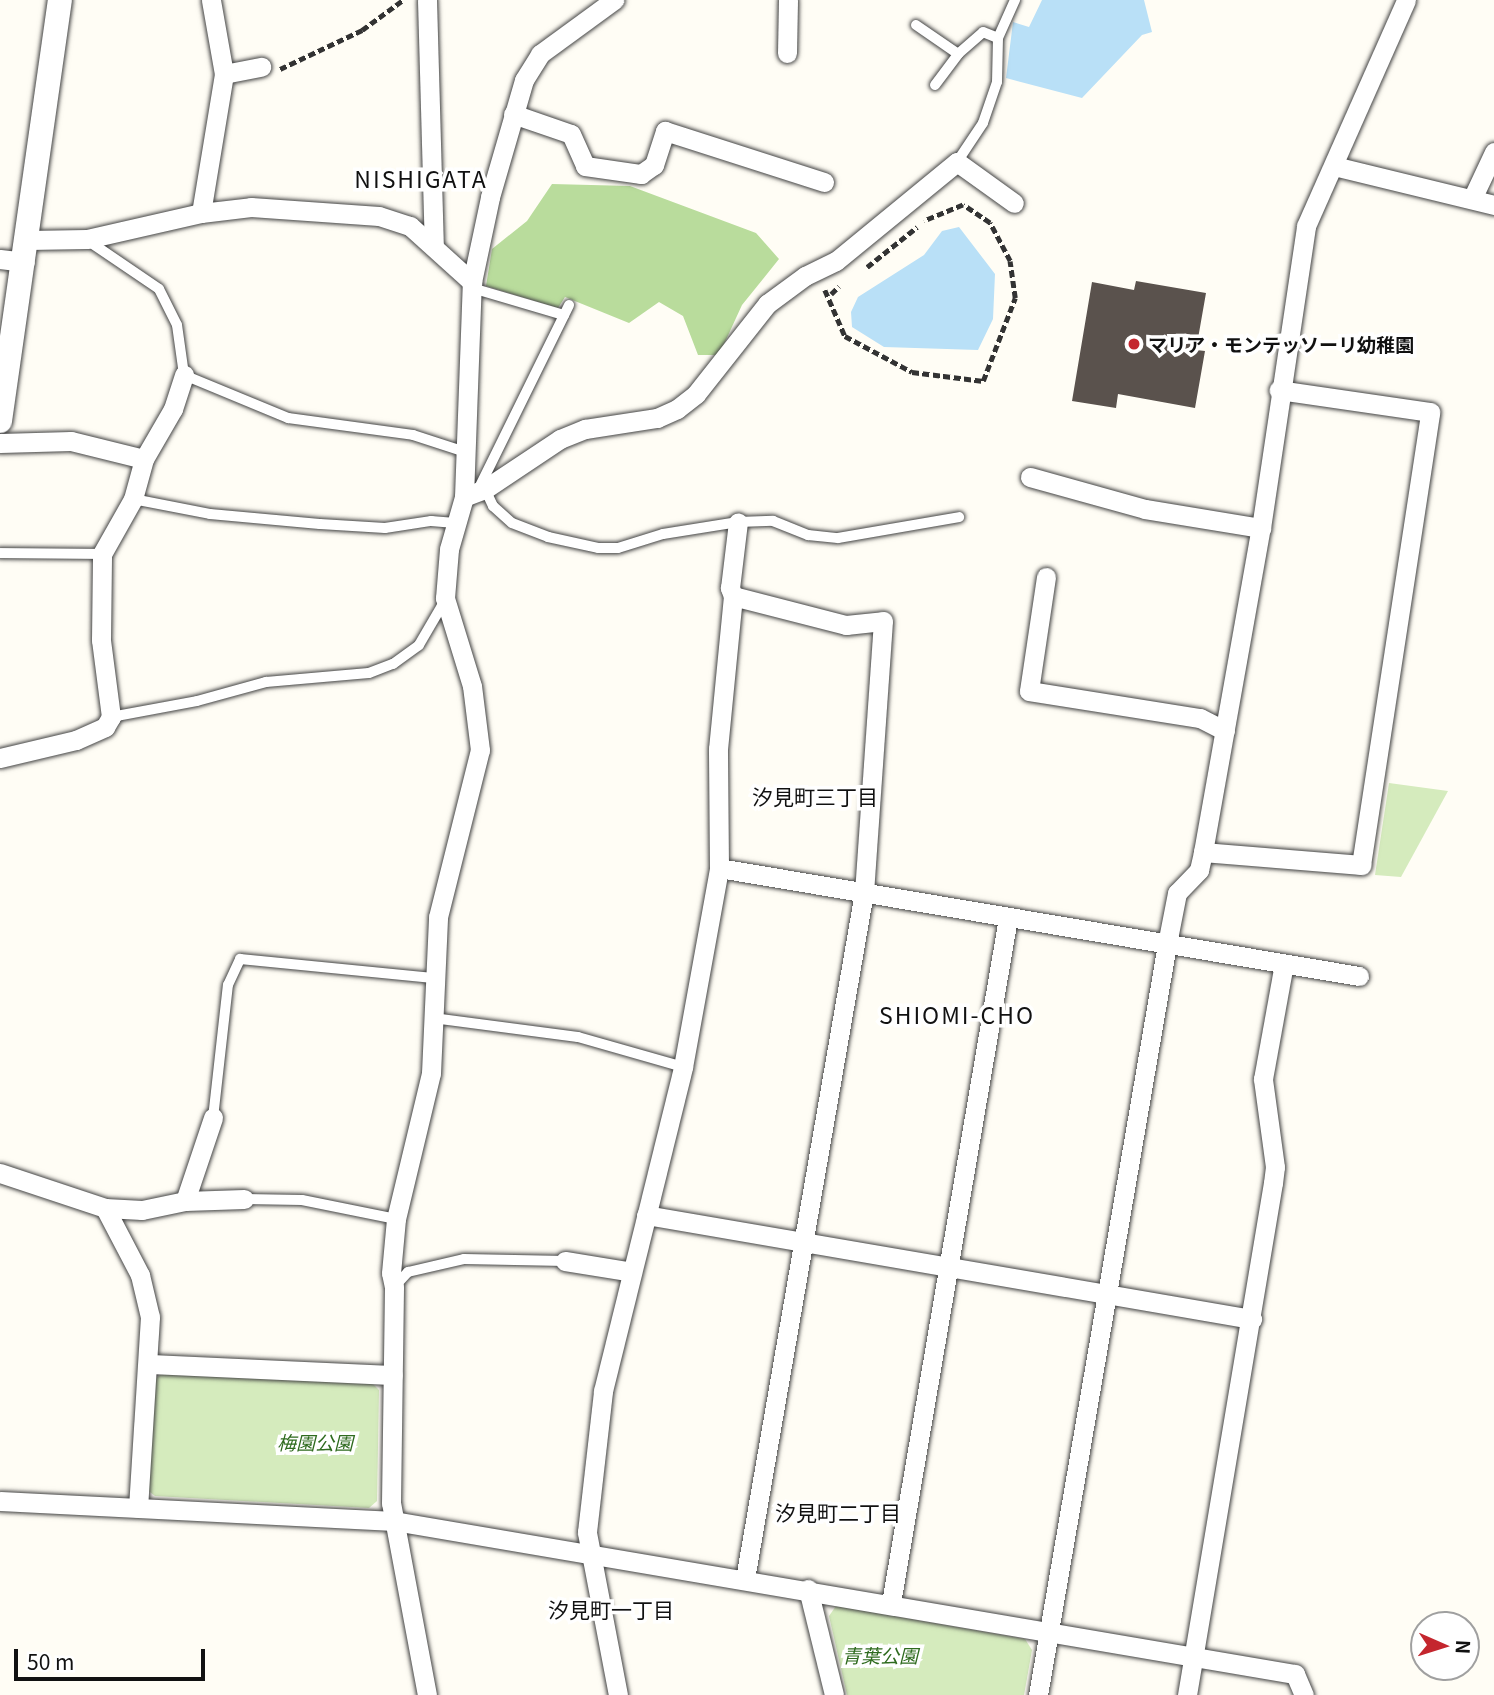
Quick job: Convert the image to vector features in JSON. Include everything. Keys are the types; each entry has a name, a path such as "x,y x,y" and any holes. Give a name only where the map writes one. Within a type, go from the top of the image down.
{"street":[{"path":"0,421 18,254 60,0"},
{"path":"201,213 224,74 211,0"},
{"path":"427,0 434,246"},
{"path":"475,493 465,452 472,285 513,114 524,80 540,54 614,0"},
{"path":"787,53 788,0"},
{"path":"1038,1695 1167,944 1177,893 1199,870 1203,852 1261,528 1279,390 1306,226 1334,166 1399,3"},
{"path":"224,74 261,67"},
{"path":"513,114 571,134 585,166 641,174 654,165 664,131 824,182"},
{"path":"1472,199 1494,152"},
{"path":"427,1695 394,1521 394,1287 391,1273 396,1219 427,1093 433,978 442,894 481,750 472,686 445,598 455,523 475,493 560,439 585,429 657,418 677,409 696,394 767,304 805,275 835,261 957,162 1014,203"},
{"path":"1334,166 1494,205"},
{"path":"18,254 201,213 251,206 379,216 410,226 472,285"},
{"path":"0,758 76,740 105,727 111,717 102,640 102,554 133,499 144,459 173,409 184,375"},
{"path":"1203,852 1360,865 1430,412 1279,390"},
{"path":"0,443 71,441 144,459"},
{"path":"1030,477 1145,509 1261,528"},
{"path":"618,1695 588,1552 603,1391 683,1068 719,868 718,750 733,596 730,588 738,522"},
{"path":"1046,578 1029,691 1200,719 1225,731"},
{"path":"733,596 846,625 883,621 864,892 745,1579"},
{"path":"719,868 1359,976"},
{"path":"891,1603 1008,918"},
{"path":"1187,1695 1252,1319 1275,1167 1263,1079 1283,964"},
{"path":"185,1201 213,1118"},
{"path":"0,1173 105,1208 142,1210 185,1201 244,1199"},
{"path":"105,1208 130,1250 147,1293 149,1364 138,1508"},
{"path":"646,1215 1252,1319"},
{"path":"565,1261 632,1272"},
{"path":"149,1364 393,1375"},
{"path":"0,1501 394,1521 1194,1654 1294,1674 1304,1695"},
{"path":"808,1589 834,1695"}],"lane":[{"path":"957,162 983,123 997,82 998,38 1015,0"},
{"path":"916,25 958,54"},
{"path":"935,85 958,54 983,32 998,38"},
{"path":"87,239 159,289 177,325 184,375 288,418 413,435 465,452"},
{"path":"472,285 567,310 475,493 512,523 548,537 598,548 618,548 663,534 738,522 773,521 808,535 838,538 959,517"},
{"path":"133,499 210,514 320,524 385,528 431,521 455,523"},
{"path":"0,553 102,554"},
{"path":"111,717 197,701 266,682 381,669 419,645 445,598"},
{"path":"213,1118 228,985 233,966 240,960 433,978"},
{"path":"433,1017 578,1037 683,1068"},
{"path":"244,1199 302,1200 396,1219"},
{"path":"394,1287 408,1272 464,1259 565,1261"}],"path":[{"path":"261,67 266,73 290,66 362,30 403,0"},
{"path":"805,275 831,294 835,319 845,336 912,372 983,381 1015,298 1010,261 990,223 963,205 926,219 856,274"},
{"path":"831,294 845,282"}],"green space":[{"path":"552,184 630,186 756,233 779,259 742,305 719,355 698,355 683,316 659,302 629,323 565,297 558,308 486,286 492,249 527,221"},
{"path":"1389,783 1448,791 1401,877 1375,875"},
{"name":"梅園公園","path":"163,1373 371,1382 379,1390 377,1501 369,1508 155,1496 146,1489 155,1379"},
{"name":"青葉公園","path":"836,1606 1025,1639 1032,1650 1024,1695 847,1695 829,1616"}],"water":[{"path":"1042,0 1144,0 1152,32 1142,35 1082,98 1006,78 1013,22 1029,27"},
{"path":"959,227 995,274 993,319 978,350 884,347 852,327 851,312 858,297 924,255 942,231"}],"building":[{"path":"1136,281 1206,293 1196,350 1205,351 1195,408 1118,394 1116,408 1072,401 1092,282 1134,290"}],"place":[{"name":"マリア・モンテッソーリ幼稚園","path":"1134,344"}],"district":[{"name":"NISHIGATA","path":"421,178"},
{"name":"汐見町三丁目","path":"815,796"},
{"name":"SHIOMI-CHO","path":"957,1014"},
{"name":"汐見町二丁目","path":"838,1512"},
{"name":"汐見町一丁目","path":"611,1609"}]}
